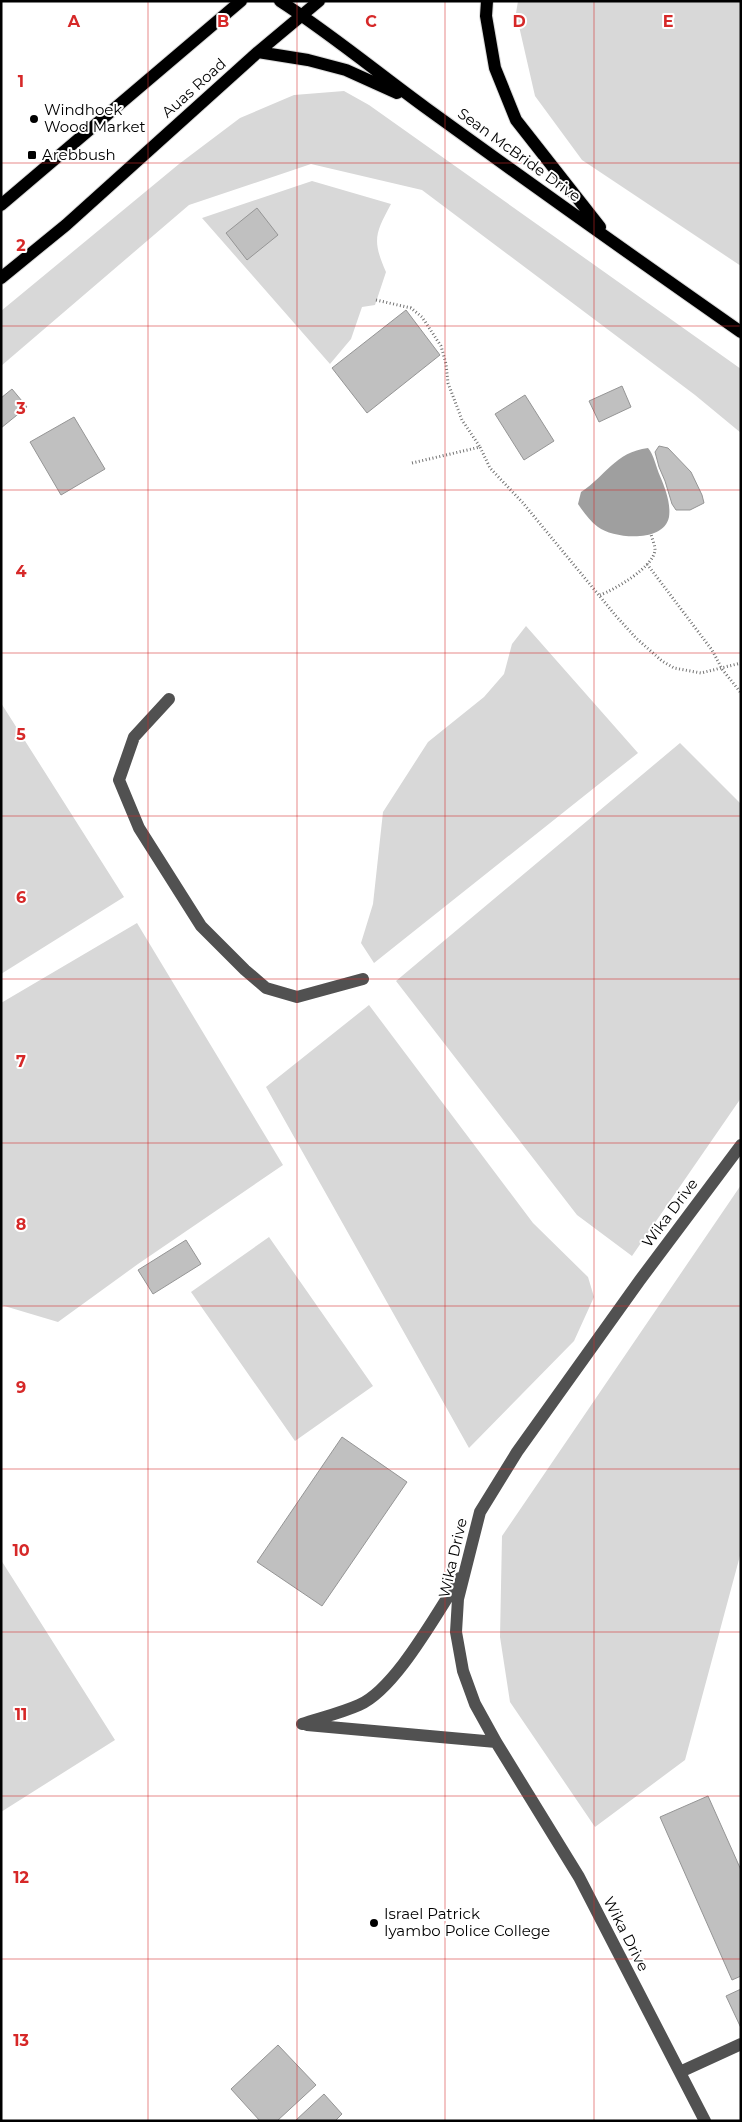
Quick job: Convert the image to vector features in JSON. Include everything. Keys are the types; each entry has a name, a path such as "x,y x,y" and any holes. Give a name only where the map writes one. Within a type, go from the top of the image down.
{"main road":[{"path":"1,205 241,1"},
{"name":"Sean McBride Drive","path":"280,1 612,242 741,332"},
{"name":"Auas Road","path":"1,278 66,225 258,52 319,1"},
{"path":"487,1 486,16 495,68 516,120 612,242"},
{"path":"258,52 308,60 346,70 420,103"}],"street":[{"path":"169,699 134,737 118,780 139,828 201,926 266,988 297,997 363,979"},
{"name":"Wika Drive","path":"705,2121 579,1877 496,1742 475,1704 463,1672 456,1632 458,1599 480,1512 517,1452 640,1280 741,1145"},
{"path":"466,1570 386,1686 361,1705 302,1724 496,1742"},
{"path":"680,2072 741,2044"}],"path":[{"path":"376,300 411,308 422,318 441,346 446,364 448,383 462,420 480,447 490,468 523,503 636,638 674,668 701,673 741,663"},
{"path":"412,463 480,447"},
{"path":"600,595 611,591 630,579 647,564 655,551 651,534"},
{"path":"647,564 712,650 722,669 741,693"}],"shaded area":[{"path":"518,1 741,1 741,266 582,160 535,96 516,13"},
{"path":"344,91 369,105 741,369 741,433 695,395 422,190 311,164 189,205 1,366 1,311 179,164 240,118 294,95"},
{"path":"312,181 391,204 377,237 379,252 386,272 375,305 362,307 351,339 330,364 202,218"},
{"path":"648,448 666,491 669,517 665,525 649,535 638,536 615,534 598,527 587,517 578,504 581,492 619,459 637,450"},
{"path":"526,626 638,753 374,963 361,943 373,904 383,812 428,742 484,697 504,674 512,644"},
{"path":"1,703 124,897 1,974"},
{"path":"680,743 741,804 741,1098 632,1256 577,1215 396,981"},
{"path":"137,923 283,1165 138,1264 58,1322 1,1305 1,1003"},
{"path":"369,1005 533,1223 588,1277 594,1297 574,1341 469,1448 266,1087"},
{"path":"741,1185 741,1552 685,1760 595,1827 510,1702 500,1637 502,1536"},
{"path":"269,1237 373,1386 295,1441 191,1292"},
{"path":"1,1560 115,1740 1,1812"}],"building":[{"path":"257,208 278,235 247,260 226,233"},
{"path":"406,310 440,355 367,413 332,368"},
{"path":"622,386 631,407 599,422 589,401"},
{"path":"12,389 27,407 1,428 1,398"},
{"path":"525,395 554,441 524,460 495,414"},
{"path":"74,417 105,469 61,495 30,442"},
{"path":"659,446 668,448 691,472 704,503 690,510 676,510 672,504 655,452"},
{"path":"186,1240 201,1264 153,1294 138,1270"},
{"path":"342,1437 407,1482 322,1606 257,1562"},
{"path":"708,1796 741,1870 741,1976 732,1980 660,1817"},
{"path":"741,1989 741,2028 726,1996"},
{"path":"278,2045 316,2085 277,2121 260,2121 231,2089"},
{"path":"324,2094 342,2114 335,2121 295,2121"}],"place":[{"name":"Windhoek Wood Market","path":"34,119"},
{"name":"Arebbush","path":"32,155"},
{"name":"Israel Patrick Iyambo Police College","path":"374,1923"}]}
